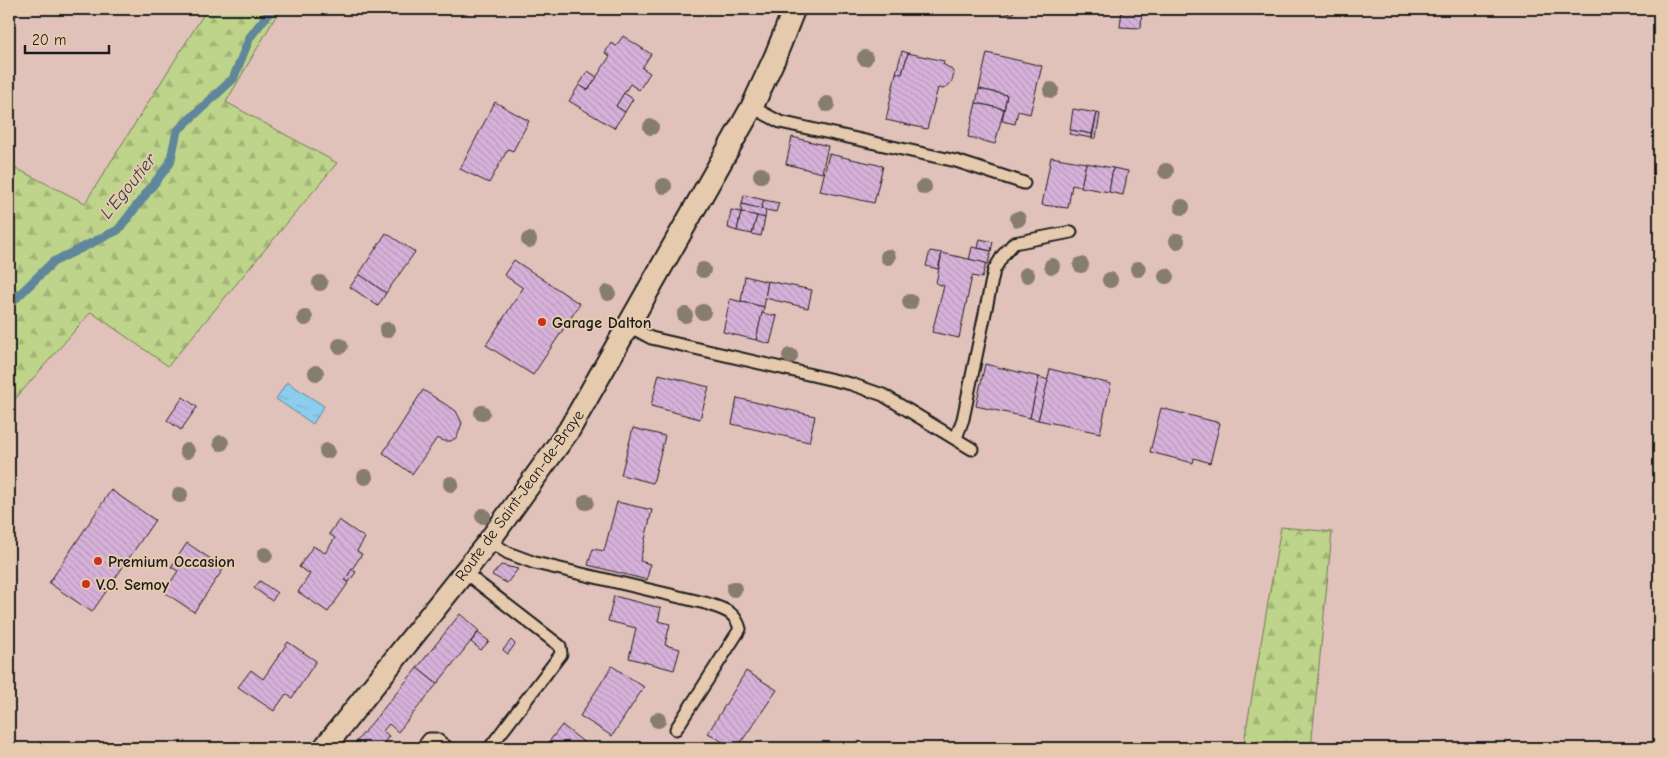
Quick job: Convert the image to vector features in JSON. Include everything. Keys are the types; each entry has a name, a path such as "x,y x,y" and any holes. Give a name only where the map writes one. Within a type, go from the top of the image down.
{"street":[{"name":"Route de Saint-Jean-de-Braye","path":"324,748 489,541 569,430 752,107 794,9"}],"lane":[{"path":"752,107 780,122 956,161 1024,183"},
{"path":"956,438 963,420 994,270 1003,255 1014,243 1071,232"},
{"path":"629,326 651,338 851,384 883,395 972,449"},
{"path":"489,541 508,553 535,563 705,603 729,611 738,620 740,629 676,729"},
{"path":"464,572 560,646 561,654 491,748"},
{"path":"422,748 429,739 436,739 448,748"}],"green space":[{"path":"207,9 280,9 226,102 337,163 168,366 91,312 9,406 9,165 85,203"},
{"path":"1281,527 1332,532 1311,748 1243,748"}],"water":[{"path":"287,382 324,406 313,424 276,399"}],"building":[{"path":"987,9 1015,9 1013,14"},
{"path":"1122,9 1142,9 1141,28 1120,27"},
{"path":"623,36 651,54 642,68 650,73 639,90 630,84 616,106 625,112 614,128 569,101 579,85 588,90 610,56 605,53 611,43 616,46"},
{"path":"902,51 908,53 902,74 896,73"},
{"path":"908,53 944,61 943,64 951,69 954,74 948,86 943,89 938,88 927,129 886,120 896,73 902,74"},
{"path":"987,53 1042,66 1030,114 1018,111 1015,124 1002,121 1007,95 979,89"},
{"path":"588,71 597,77 588,90 579,85"},
{"path":"979,89 1007,95 1004,109 976,103"},
{"path":"624,93 633,99 625,112 616,106"},
{"path":"495,102 529,121 513,151 508,149 489,183 460,169"},
{"path":"976,103 1004,109 995,144 968,137"},
{"path":"1073,109 1097,113 1092,134 1070,130"},
{"path":"1097,113 1100,114 1096,138 1092,138"},
{"path":"1070,130 1092,134 1092,138 1069,134"},
{"path":"792,137 828,146 822,173 786,164"},
{"path":"829,154 883,166 874,203 820,191"},
{"path":"1051,157 1086,163 1081,187 1072,185 1068,208 1042,205"},
{"path":"1086,163 1113,168 1109,192 1081,187"},
{"path":"1113,168 1128,171 1123,195 1109,192"},
{"path":"744,195 764,200 761,209 742,204"},
{"path":"764,200 779,203 776,212 761,209"},
{"path":"742,204 766,210 765,218 741,212"},
{"path":"731,210 741,212 737,231 728,228"},
{"path":"741,212 757,216 752,234 737,231"},
{"path":"757,216 765,218 761,236 752,234"},
{"path":"386,233 415,252 386,293 359,274"},
{"path":"980,239 993,242 991,251 978,248"},
{"path":"972,247 991,251 988,264 969,260"},
{"path":"930,251 942,253 938,269 926,266"},
{"path":"942,253 986,263 982,278 972,276 959,338 932,332 944,286 936,283"},
{"path":"514,260 580,304 533,375 486,345 523,288 504,275"},
{"path":"359,274 386,293 378,306 350,287"},
{"path":"745,276 768,282 764,307 741,301"},
{"path":"768,281 812,290 808,308 765,298"},
{"path":"730,299 764,307 756,340 723,332"},
{"path":"762,313 777,316 770,344 756,340"},
{"path":"985,364 1039,377 1030,418 976,406"},
{"path":"1050,369 1111,384 1100,433 1038,420"},
{"path":"659,374 709,387 700,419 651,406"},
{"path":"1039,377 1048,380 1038,420 1030,418"},
{"path":"423,390 456,411 462,423 457,437 451,441 437,438 412,474 383,453"},
{"path":"183,397 197,407 181,430 167,420"},
{"path":"737,398 815,416 809,442 732,424"},
{"path":"1161,408 1220,423 1210,463 1194,458 1193,463 1150,452"},
{"path":"633,428 665,436 653,483 621,475"},
{"path":"111,490 155,520 92,612 49,583"},
{"path":"617,502 652,510 640,561 650,564 647,580 588,565 593,549 604,551"},
{"path":"339,520 365,538 357,551 362,554 345,580 349,582 328,612 298,592 310,574 299,567 313,546 325,553 335,538 329,534"},
{"path":"187,543 224,568 194,612 164,592 178,571 171,567"},
{"path":"501,565 518,569 507,583 492,575"},
{"path":"352,569 356,572 349,582 345,580"},
{"path":"260,581 277,593 272,601 254,588"},
{"path":"614,596 661,608 658,621 670,624 665,645 680,649 674,670 629,658 636,628 608,621"},
{"path":"460,614 479,631 437,684 417,668"},
{"path":"478,633 489,641 481,650 471,642"},
{"path":"511,640 515,644 508,654 503,650"},
{"path":"288,642 316,661 292,698 286,694 274,711 238,687 251,670 263,679"},
{"path":"612,666 644,687 612,736 580,716"},
{"path":"417,668 437,684 398,732 389,724 383,731 389,736 380,748 351,748"},
{"path":"746,671 777,690 737,748 733,748 708,733"},
{"path":"562,725 591,748 544,748"}],"waterway":[{"name":"L'Egoutier","path":"9,305 53,262 118,230 170,163 177,131 233,79 250,37 272,9"}],"place":[{"name":"Garage Dalton","path":"542,322"},
{"name":"Premium Occasion","path":"98,561"},
{"name":"V.O. Semoy","path":"86,584"}]}
